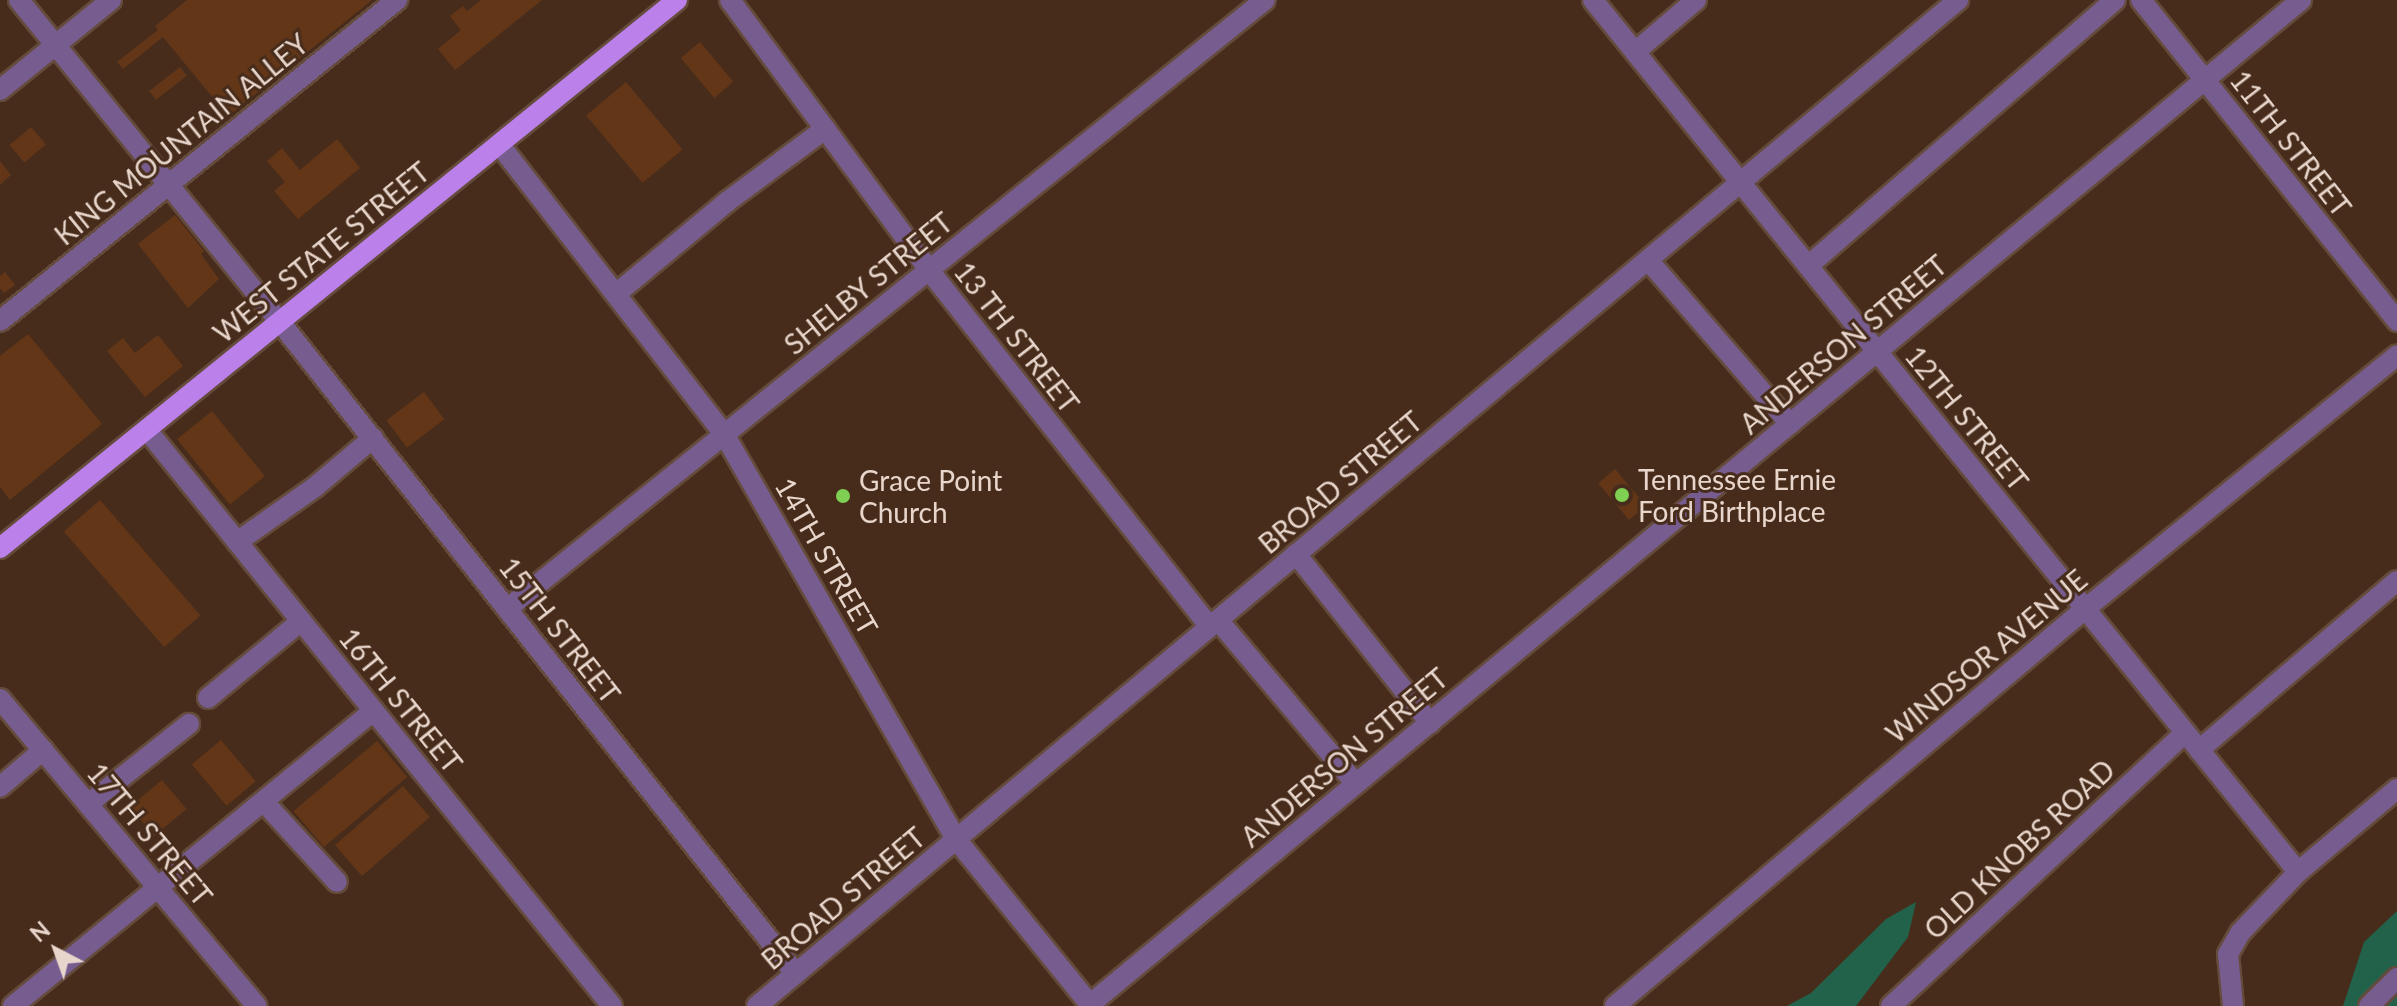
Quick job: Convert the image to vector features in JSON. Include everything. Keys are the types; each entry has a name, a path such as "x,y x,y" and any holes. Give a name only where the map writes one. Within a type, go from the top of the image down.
{"main road":[{"name":"WEST STATE STREET","path":"0,548 677,0"}],"street":[{"name":"15TH STREET","path":"19,0 373,438 796,974"},
{"path":"0,90 111,0"},
{"name":"KING MOUNTAIN ALLEY","path":"0,321 397,0"},
{"name":"13 TH STREET","path":"730,0 929,270 1214,623 1356,784"},
{"name":"SHELBY STREET","path":"507,609 1265,0"},
{"name":"12TH STREET","path":"1593,0 2298,872"},
{"path":"1635,52 1696,0"},
{"name":"BROAD STREET","path":"757,1006 1958,0"},
{"path":"1808,266 2115,0"},
{"name":"11TH STREET","path":"2141,0 2397,321"},
{"name":"ANDERSON STREET","path":"1090,1006 2301,0"},
{"path":"616,294 728,201 825,129"},
{"name":"14TH STREET","path":"499,144 724,434 956,839 1090,1006"},
{"path":"1648,260 1790,424"},
{"name":"WINDSOR AVENUE","path":"1615,1006 2085,609 2397,355"},
{"name":"16TH STREET","path":"147,430 612,1006"},
{"path":"237,542 315,487 373,438"},
{"path":"1296,554 1430,723"},
{"path":"2199,750 2397,581"},
{"path":"208,698 301,621"},
{"name":"17TH STREET","path":"0,699 257,1006"},
{"path":"13,1006 374,711"},
{"path":"88,804 189,724"},
{"name":"OLD KNOBS ROAD","path":"1891,1006 2185,733"},
{"path":"0,787 43,750"},
{"path":"2233,1006 2228,954 2240,933 2298,872 2397,789"},
{"path":"264,802 337,882"},
{"path":"2369,1006 2397,978"}],"green space":[{"path":"1916,902 1908,937 1856,1006 1787,1006 1811,993 1886,919"},
{"path":"2397,911 2397,1006 2343,1006 2364,942"}],"building":[{"path":"187,0 372,0 228,116 163,37 123,69 117,62 158,30 155,26"},
{"path":"481,0 542,0 455,70 438,49 461,30 450,16 463,6 467,11"},
{"path":"700,42 733,82 714,98 681,58"},
{"path":"180,67 187,76 156,100 149,91"},
{"path":"626,82 683,149 643,183 586,115"},
{"path":"31,127 46,145 24,163 10,145"},
{"path":"337,139 360,168 298,219 274,191 285,182 267,161 282,148 300,170"},
{"path":"0,161 11,175 0,185"},
{"path":"175,215 204,251 201,254 219,279 188,308 138,244"},
{"path":"5,272 15,285 4,293 0,288 0,276"},
{"path":"28,334 102,424 10,500 0,487 0,356"},
{"path":"158,335 183,366 145,397 107,351 123,338 135,353"},
{"path":"424,392 444,419 407,447 386,420"},
{"path":"212,411 265,476 230,505 177,439"},
{"name":"Tennessee Ernie Ford Birthplace","path":"1615,469 1646,506 1629,520 1598,483"},
{"path":"100,500 200,615 164,647 64,531"},
{"path":"221,740 256,781 227,806 192,764"},
{"path":"377,741 407,777 324,847 294,811"},
{"path":"162,780 186,809 154,836 130,807"},
{"path":"403,786 430,817 362,876 335,845"}],"place":[{"name":"Tennessee Ernie Ford Birthplace","path":"1622,495"},
{"name":"Grace Point Church","path":"843,496"}]}
